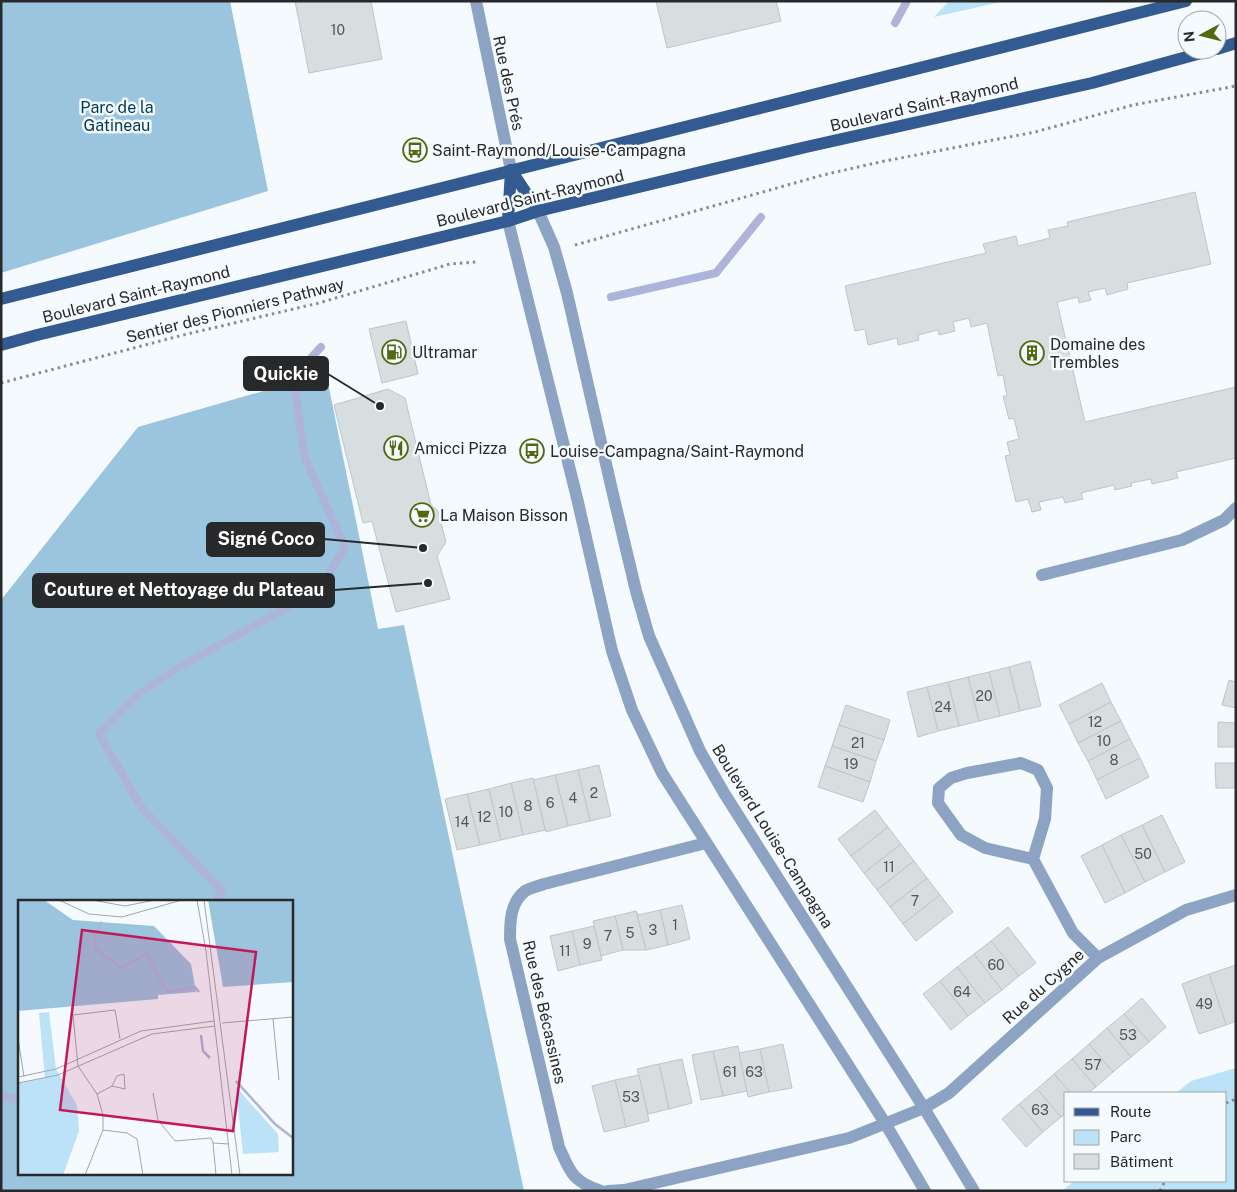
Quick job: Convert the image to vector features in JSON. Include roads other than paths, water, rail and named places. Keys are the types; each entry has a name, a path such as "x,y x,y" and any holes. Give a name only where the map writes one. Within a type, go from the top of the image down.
{"main road":[{"name":"Boulevard Saint-Raymond","path":"1,299 1186,1"},
{"name":"Boulevard Saint-Raymond","path":"1,345 508,221 538,211 806,147 1092,83 1177,60"},
{"path":"511,170 538,211"},
{"path":"508,221 511,170"}],"street":[{"name":"Rue des Prés","path":"476,1 511,170"},
{"name":"Boulevard Louise-Campagna","path":"538,211 554,247 567,293 614,499 649,636 700,752 724,793 924,1108 974,1191"},
{"path":"508,221 577,498 612,651 644,739 662,773 885,1123 925,1191"},
{"path":"1042,575 1182,540 1224,520 1236,508"},
{"path":"1034,859 985,848 961,835 938,803 940,788 951,778 1003,766 1021,763 1038,770 1047,788 1045,819 1034,859 1073,933 1098,958"},
{"name":"Rue des Bécassines","path":"601,1191 583,1185 569,1169 559,1147 510,939 510,922 514,906 526,891 544,884 706,843"},
{"name":"Rue du Cygne","path":"885,1123 924,1108 949,1093 1098,958 1186,910 1236,895"},
{"path":"608,1191 624,1190 849,1138 885,1123"}],"waterway":[{"path":"895,23 907,1"},
{"path":"611,297 716,273 761,217"},
{"path":"217,900 222,891 141,807 99,734 140,693 181,666 319,590 345,547 305,458 293,378 321,347"},
{"path":"1,1095 18,1101"}],"place":[{"name":"Saint-Raymond/Louise-Campagna","path":"415,150"},
{"name":"Ultramar","path":"394,352"},
{"name":"Domaine des Trembles","path":"1032,353"},
{"name":"Quickie","path":"380,406"},
{"name":"Amicci Pizza","path":"396,448"},
{"name":"Louise-Campagna/Saint-Raymond","path":"532,451"},
{"name":"La Maison Bisson","path":"422,515"},
{"name":"Signé Coco","path":"423,548"},
{"name":"Couture et Nettoyage du Plateau","path":"428,583"}],"park label":[{"name":"Parc de la Gatineau","path":"117,116"}]}
